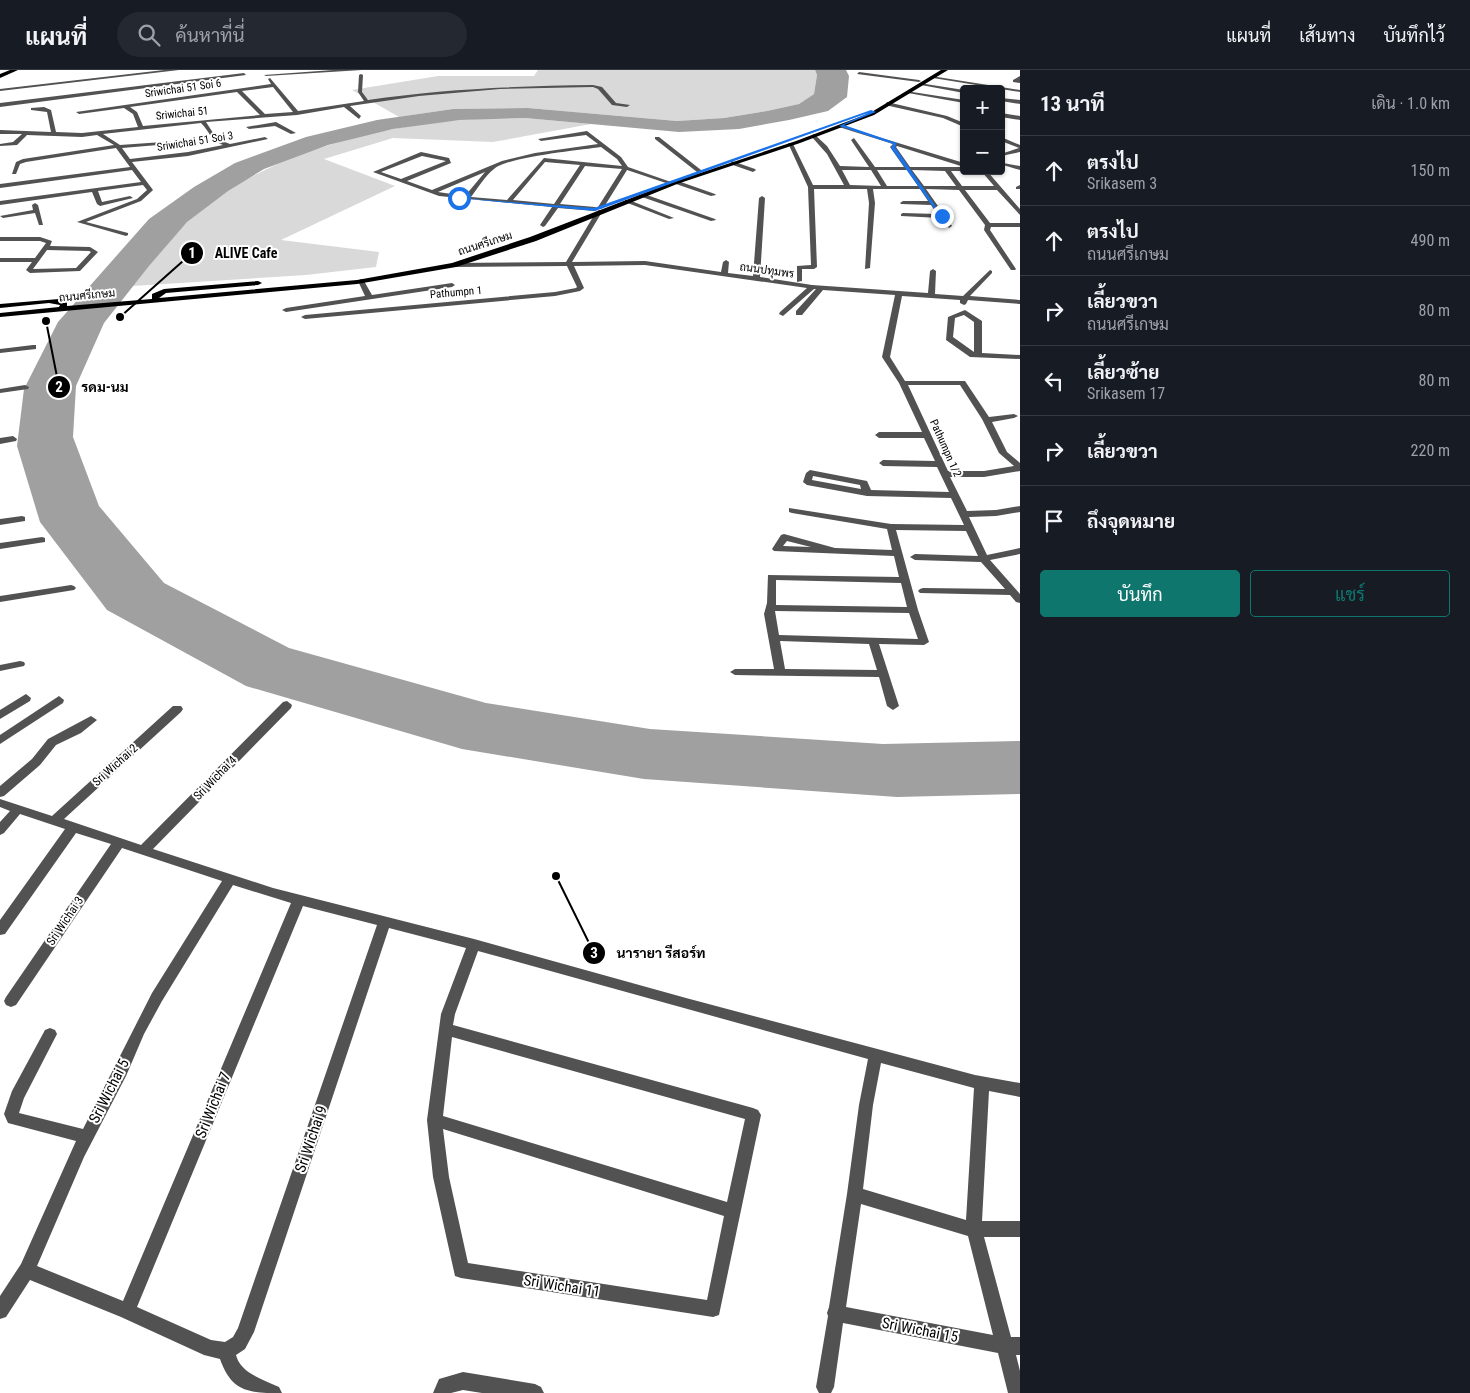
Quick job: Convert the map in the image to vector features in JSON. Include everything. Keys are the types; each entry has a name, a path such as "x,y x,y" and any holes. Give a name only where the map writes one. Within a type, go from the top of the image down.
{"main road":[{"path":"0,76 15,70"},
{"name":"ถนนศรีเกษม","path":"0,317 363,276 417,267 481,252 598,210 668,182 873,111 937,70"},
{"name":"ถนนศรีเกษม","path":"0,310 359,282 453,265 533,239 598,210 627,202 678,182 841,126 873,111 908,92 920,82 946,70"},
{"path":"359,282 282,293 168,302 155,299 157,294 168,290 361,274 417,267"},
{"path":"0,306 54,300 64,304 61,310 53,313 0,317"}],"street":[{"path":"0,90 176,70"},
{"path":"498,70 520,72"},
{"path":"265,72 361,73 360,92 366,102"},
{"path":"265,72 297,113"},
{"path":"859,73 920,82 960,91"},
{"path":"0,105 244,74"},
{"path":"933,77 1020,91"},
{"path":"1020,77 1015,81 1020,82"},
{"name":"Sriwichai 51 Soi 6","path":"79,112 180,101 274,85"},
{"name":"Sriwichai 51","path":"0,132 99,134 141,127 297,113 394,97 491,89 593,86 600,88 614,104 628,105"},
{"path":"238,90 264,116"},
{"path":"908,92 960,101"},
{"path":"930,103 937,97"},
{"path":"1005,99 1020,102"},
{"path":"886,104 944,117 960,123"},
{"path":"345,105 360,117"},
{"name":"Sriwichai 51 Soi 6","path":"125,106 135,114 141,127"},
{"path":"33,109 49,111 54,134"},
{"path":"944,117 960,116"},
{"path":"1005,116 1020,118"},
{"name":"Sriwichai 51 Soi 3","path":"128,162 268,140 237,118"},
{"path":"202,121 209,128 215,140 229,146"},
{"path":"249,127 276,124 293,134"},
{"path":"841,126 960,166"},
{"path":"2,146 15,144 26,133"},
{"path":"541,138 587,133 619,158 626,168"},
{"path":"99,134 119,147 150,190 144,196 120,208 80,222 126,234"},
{"path":"814,136 823,144 839,168 848,188"},
{"path":"657,138 699,171"},
{"path":"854,140 886,188"},
{"path":"1005,141 1020,148"},
{"path":"14,173 18,163 25,160 119,147 191,142"},
{"path":"790,144 812,187 814,267 799,267 799,281"},
{"path":"896,144 893,147 949,226"},
{"path":"432,192 492,167 535,155 602,145"},
{"path":"1005,154 1020,148"},
{"path":"401,181 449,162 449,160 421,154 376,171 401,181 432,192 448,196 598,210"},
{"path":"508,202 544,160 626,168 668,182"},
{"path":"543,225 584,163"},
{"path":"732,164 753,170"},
{"path":"1005,164 1020,168"},
{"path":"467,198 492,167"},
{"path":"839,168 960,167"},
{"path":"0,186 133,168"},
{"path":"569,262 598,210 626,168"},
{"path":"947,169 988,225"},
{"path":"987,175 1019,211"},
{"path":"678,182 713,195"},
{"path":"0,202 144,183"},
{"path":"812,187 998,188"},
{"path":"868,268 872,203 870,188"},
{"path":"94,190 100,204 144,196"},
{"path":"644,196 713,220"},
{"path":"33,198 40,224"},
{"path":"756,280 762,198"},
{"path":"627,202 671,218"},
{"path":"903,203 933,203"},
{"path":"3,216 37,212"},
{"path":"903,215 942,216"},
{"path":"988,225 1020,225"},
{"path":"988,225 986,230 1013,269"},
{"path":"0,239 49,240 50,243 36,260 29,271 76,271 95,252 90,249 46,248"},
{"path":"6,246 13,239"},
{"path":"0,260 36,260"},
{"name":"ถนนปทุมพร","path":"453,265 569,262 653,264 821,288 899,295 1020,302"},
{"name":"Pathumpn 1","path":"305,317 555,294 578,290 581,288 569,262"},
{"path":"724,275 726,262"},
{"path":"931,296 934,272"},
{"path":"965,312 964,299 990,272"},
{"path":"359,282 370,298"},
{"path":"286,310 452,285"},
{"path":"783,314 812,287"},
{"path":"799,313 821,288"},
{"name":"Pathumpn 1/2","path":"899,295 886,357 903,383 984,559 1020,600"},
{"path":"965,312 952,317 949,338 972,355 1020,357"},
{"path":"965,312 978,321 978,356"},
{"path":"0,351 33,347"},
{"path":"903,383 962,383 986,420 1003,453 1020,467"},
{"path":"0,391 25,388"},
{"path":"986,420 1014,416"},
{"path":"880,434 927,435"},
{"path":"0,441 13,439"},
{"path":"883,463 939,464"},
{"path":"944,474 984,474 1020,467"},
{"path":"867,493 864,483 810,473 808,482 867,493 954,495"},
{"path":"963,514 996,513 1020,509"},
{"path":"792,510 891,527 970,528"},
{"path":"0,522 22,519"},
{"path":"774,638 924,642 913,610 891,527"},
{"path":"835,551 784,537 777,549 826,550 835,551 898,553"},
{"path":"0,546 42,540"},
{"path":"915,557 984,559 1020,551"},
{"path":"780,673 770,608 772,603 771,577 905,580"},
{"path":"0,599 71,588"},
{"path":"923,591 1013,592"},
{"path":"770,608 913,610"},
{"path":"873,640 893,706"},
{"path":"0,668 20,664"},
{"path":"735,672 883,674"},
{"path":"0,716 26,698"},
{"path":"0,740 59,700"},
{"name":"Sri Wichai 4","path":"144,850 287,705"},
{"name":"Sri Wichai 2","path":"54,821 177,708"},
{"path":"0,793 36,762 52,742 77,730 92,720"},
{"path":"0,803 273,893 474,944 686,1004 982,1083 1020,1090"},
{"path":"0,830 18,809"},
{"path":"0,930 73,827"},
{"name":"Sri Wichai 3","path":"12,1000 119,842"},
{"name":"Sri Wichai 5","path":"0,1311 27,1270 86,1137 157,998 230,878"},
{"name":"Sri Wichai 7","path":"127,1311 172,1206 236,1046 299,899"},
{"name":"Sri Wichai 9","path":"227,1351 239,1343 245,1332 385,921"},
{"name":"Sri Wichai 11","path":"446,1028 753,1115 713,1309 461,1270 441,1177 436,1120 446,1028 448,1014 474,944"},
{"path":"50,1034 17,1096 11,1114 13,1118 25,1123 86,1137"},
{"path":"825,1387 855,1194 866,1105 876,1054"},
{"path":"982,1083 974,1229 1012,1346 1017,1393"},
{"path":"436,1120 733,1211"},
{"path":"855,1194 974,1229 1020,1229"},
{"path":"27,1270 127,1311 210,1349 227,1351 228,1361 232,1370 251,1383 273,1393"},
{"name":"Sri Wichai 15","path":"835,1313 1012,1346"},
{"path":"442,1393 445,1385 463,1381 535,1393"}],"shaded area":[{"path":"538,70 815,70 817,75 814,94 799,104 724,118 677,121 528,108 453,109 399,117 352,90 438,76 534,76"},
{"path":"815,70 846,70 849,76 847,97 828,111 739,129 679,132 525,118 460,120 393,129 328,145 264,169 228,191 187,222 104,323 76,386 73,437 99,506 164,583 289,648 486,703 650,729 883,744 1020,741 1020,794 897,797 644,779 462,749 246,686 107,610 40,522 17,446 24,389 58,322 149,219 194,187 235,163 306,137 377,120 453,109 528,108 677,121 724,118 799,104 814,94 817,75"},
{"path":"525,118 591,124 493,142 393,138 324,159 395,186 281,240 379,252 376,267 306,275 133,286 187,222 215,199 246,180 280,163 351,139 388,130 460,120"}],"place":[{"name":"ALIVE Cafe","path":"120,317"},
{"name":"รดม-นม","path":"46,321"},
{"name":"นารายา รีสอร์ท","path":"556,876"}],"route":[{"path":"459,198 595,209 871,111 875,112 841,126 896,144 893,147 942,216"}]}
